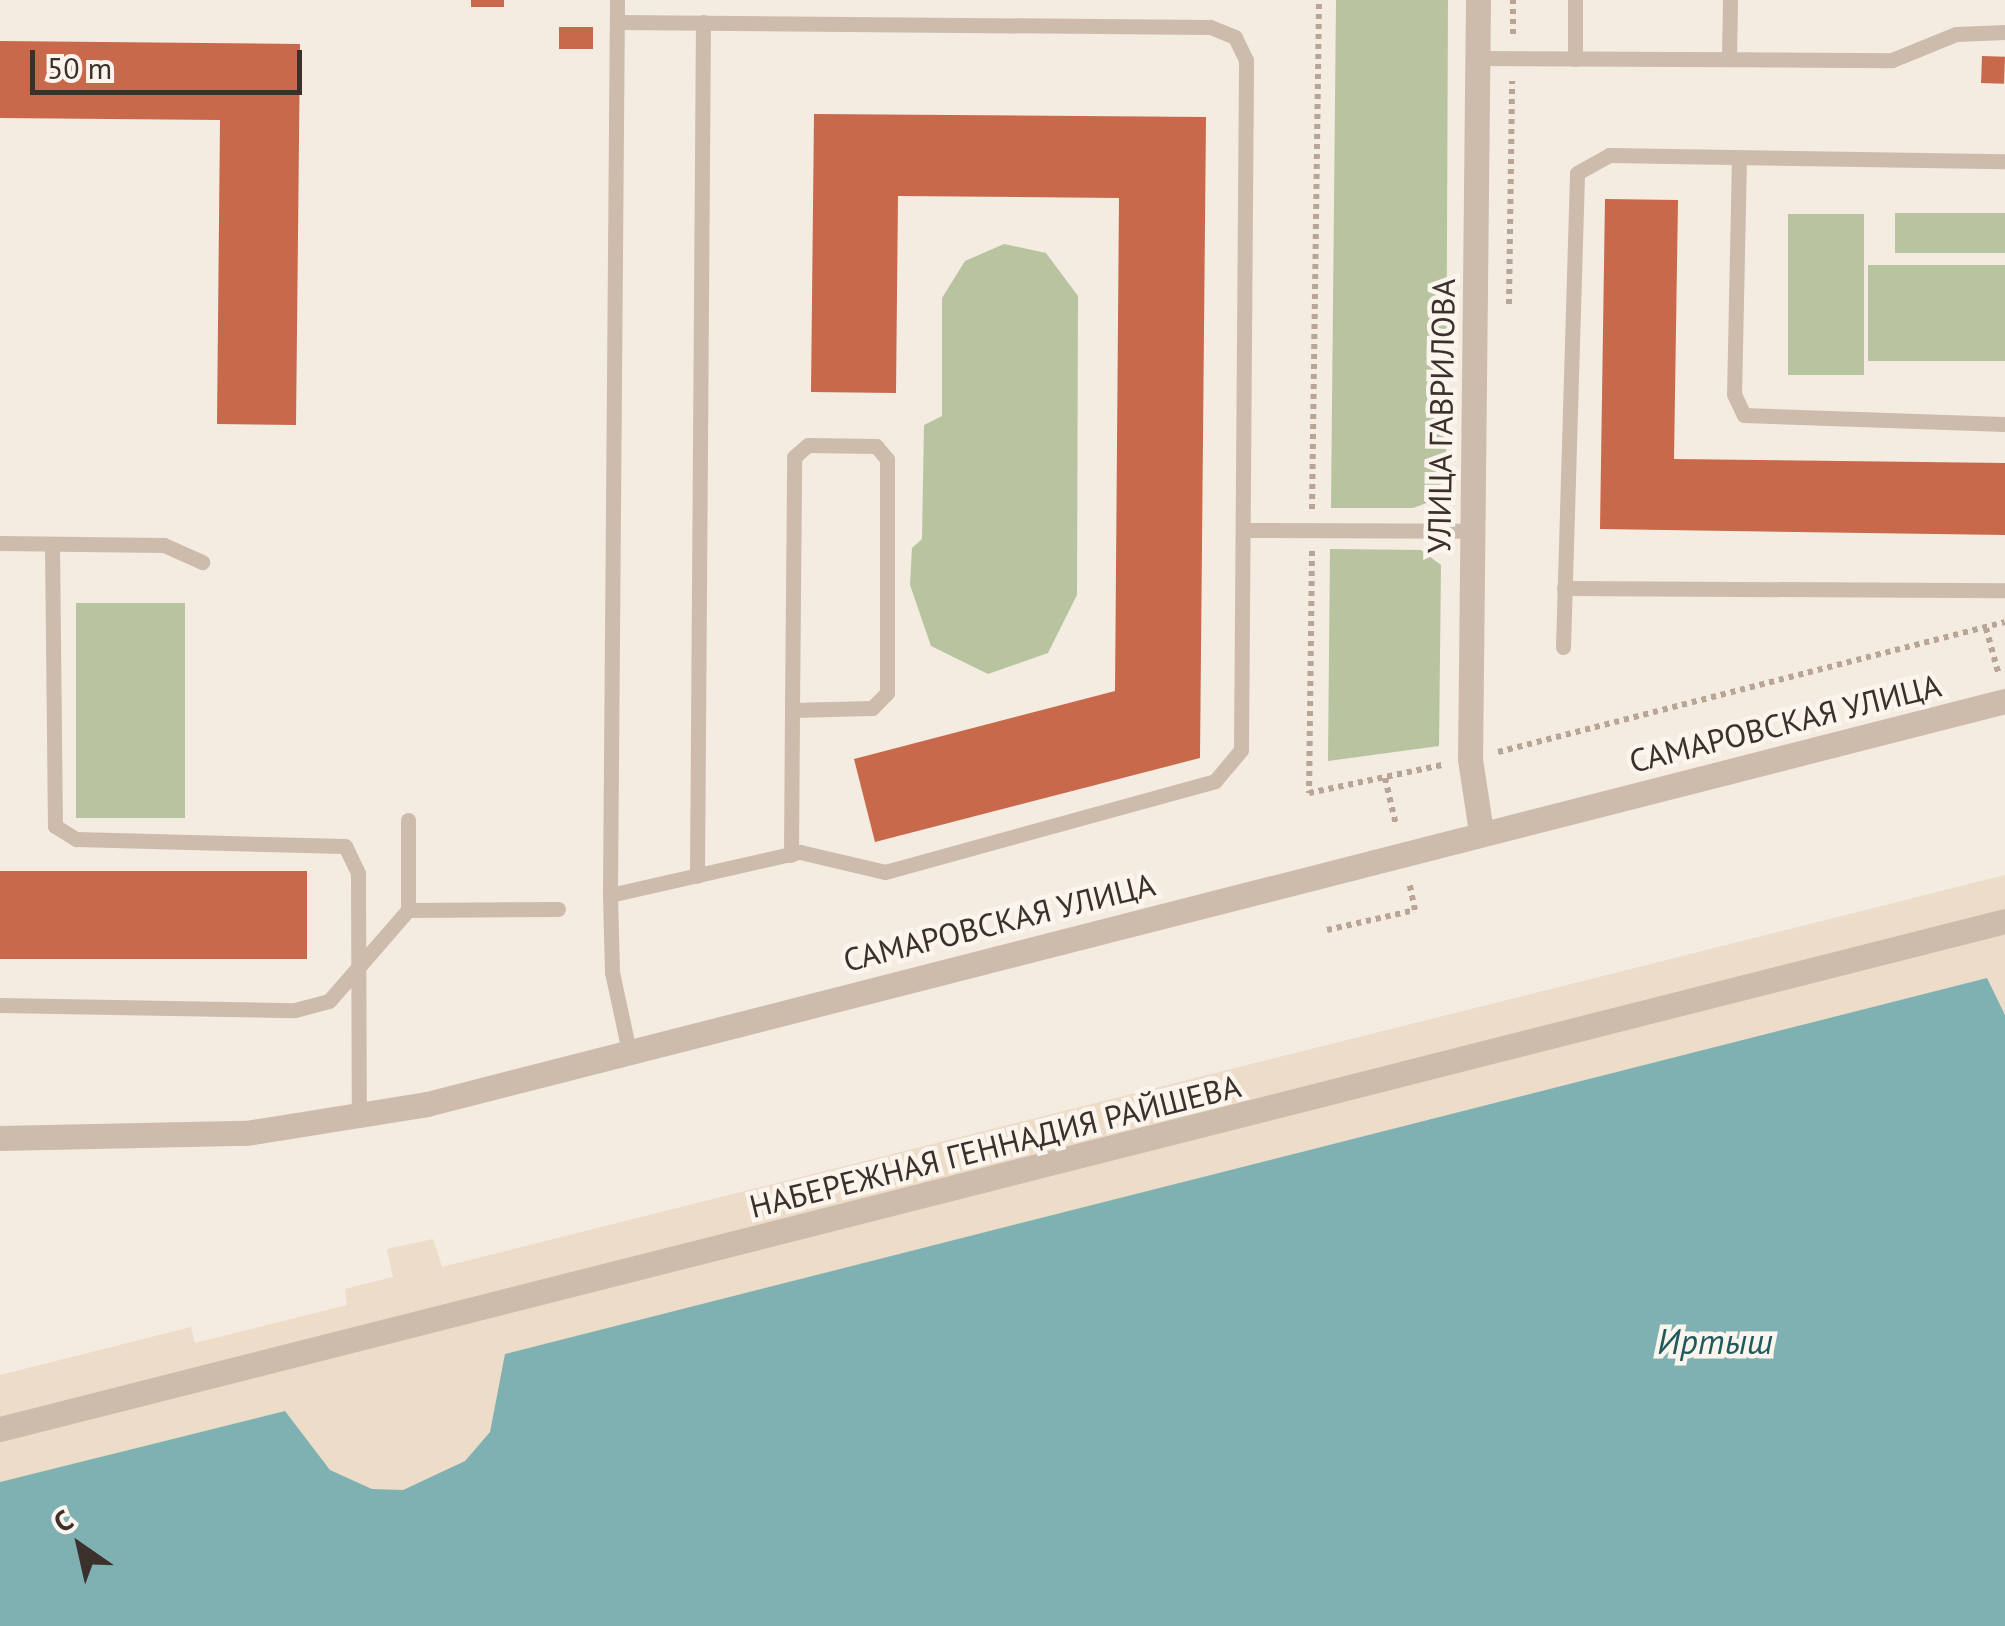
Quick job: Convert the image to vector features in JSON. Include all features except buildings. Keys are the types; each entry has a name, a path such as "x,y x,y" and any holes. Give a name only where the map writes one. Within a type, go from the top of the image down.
{"street":[{"name":"УЛИЦА ГАВРИЛОВА","path":"1478,0 1470,759 1481,832"},
{"name":"САМАРОВСКАЯ УЛИЦА","path":"0,1138 146,1140 359,1117 1481,832 2003,691"},
{"name":"НАБЕРЕЖНАЯ ГЕННАДИЯ РАЙШЕВА","path":"0,1429 2005,921"}],"lane":[{"path":"617,0 610,895 612,972 629,1051"},
{"path":"1574,59 1575,0"},
{"path":"1728,59 1730,0"},
{"path":"610,895 791,855 885,872 1229,773 1241,750 1246,60 1234,38 1210,27 617,22"},
{"path":"697,876 703,22"},
{"path":"1477,58 1892,60 1956,34 2005,32"},
{"path":"1563,647 1577,173 1609,155 2005,161"},
{"path":"1738,158 1734,394 1744,415 2005,424"},
{"path":"791,855 792,710 794,456 808,445 876,446 887,459 887,693 872,708 792,710"},
{"path":"1242,530 1473,531"},
{"path":"0,543 164,544 202,562"},
{"path":"52,544 55,826 76,839 345,846 358,873 359,1117"},
{"path":"1564,588 2005,590"},
{"path":"0,1006 294,1010 329,1001 358,976 408,910 408,820"},
{"path":"408,910 558,910"}],"path":[{"path":"1319,0 1309,793 1470,759 2005,622"},
{"path":"1986,628 2003,691"}],"green space":[{"path":"1336,0 1448,0 1446,474 1432,501 1413,508 1331,508"},
{"path":"1895,213 2005,213 2005,253 1895,253"},
{"path":"1788,214 1864,214 1864,375 1788,375"},
{"path":"1004,244 1046,253 1078,296 1077,595 1048,653 988,674 931,646 910,585 912,548 922,539 924,425 942,416 942,298 965,261"},
{"path":"1868,265 2005,265 2005,361 1868,361"},
{"path":"1330,549 1421,550 1441,565 1439,746 1328,761"},
{"path":"76,603 185,603 185,818 76,818"}],"shaded area":[{"path":"2005,875 2005,1015 1987,978 506,1354 490,1432 465,1461 403,1490 372,1489 330,1470 285,1411 0,1482 0,1375 191,1327 195,1343 347,1305 345,1289 393,1277 387,1249 433,1239 442,1267"}],"water":[{"name":"Иртыш","path":"1987,978 2005,1015 2005,1626 0,1626 0,1482 285,1411 330,1470 372,1489 403,1490 465,1461 490,1432 505,1354"}]}
